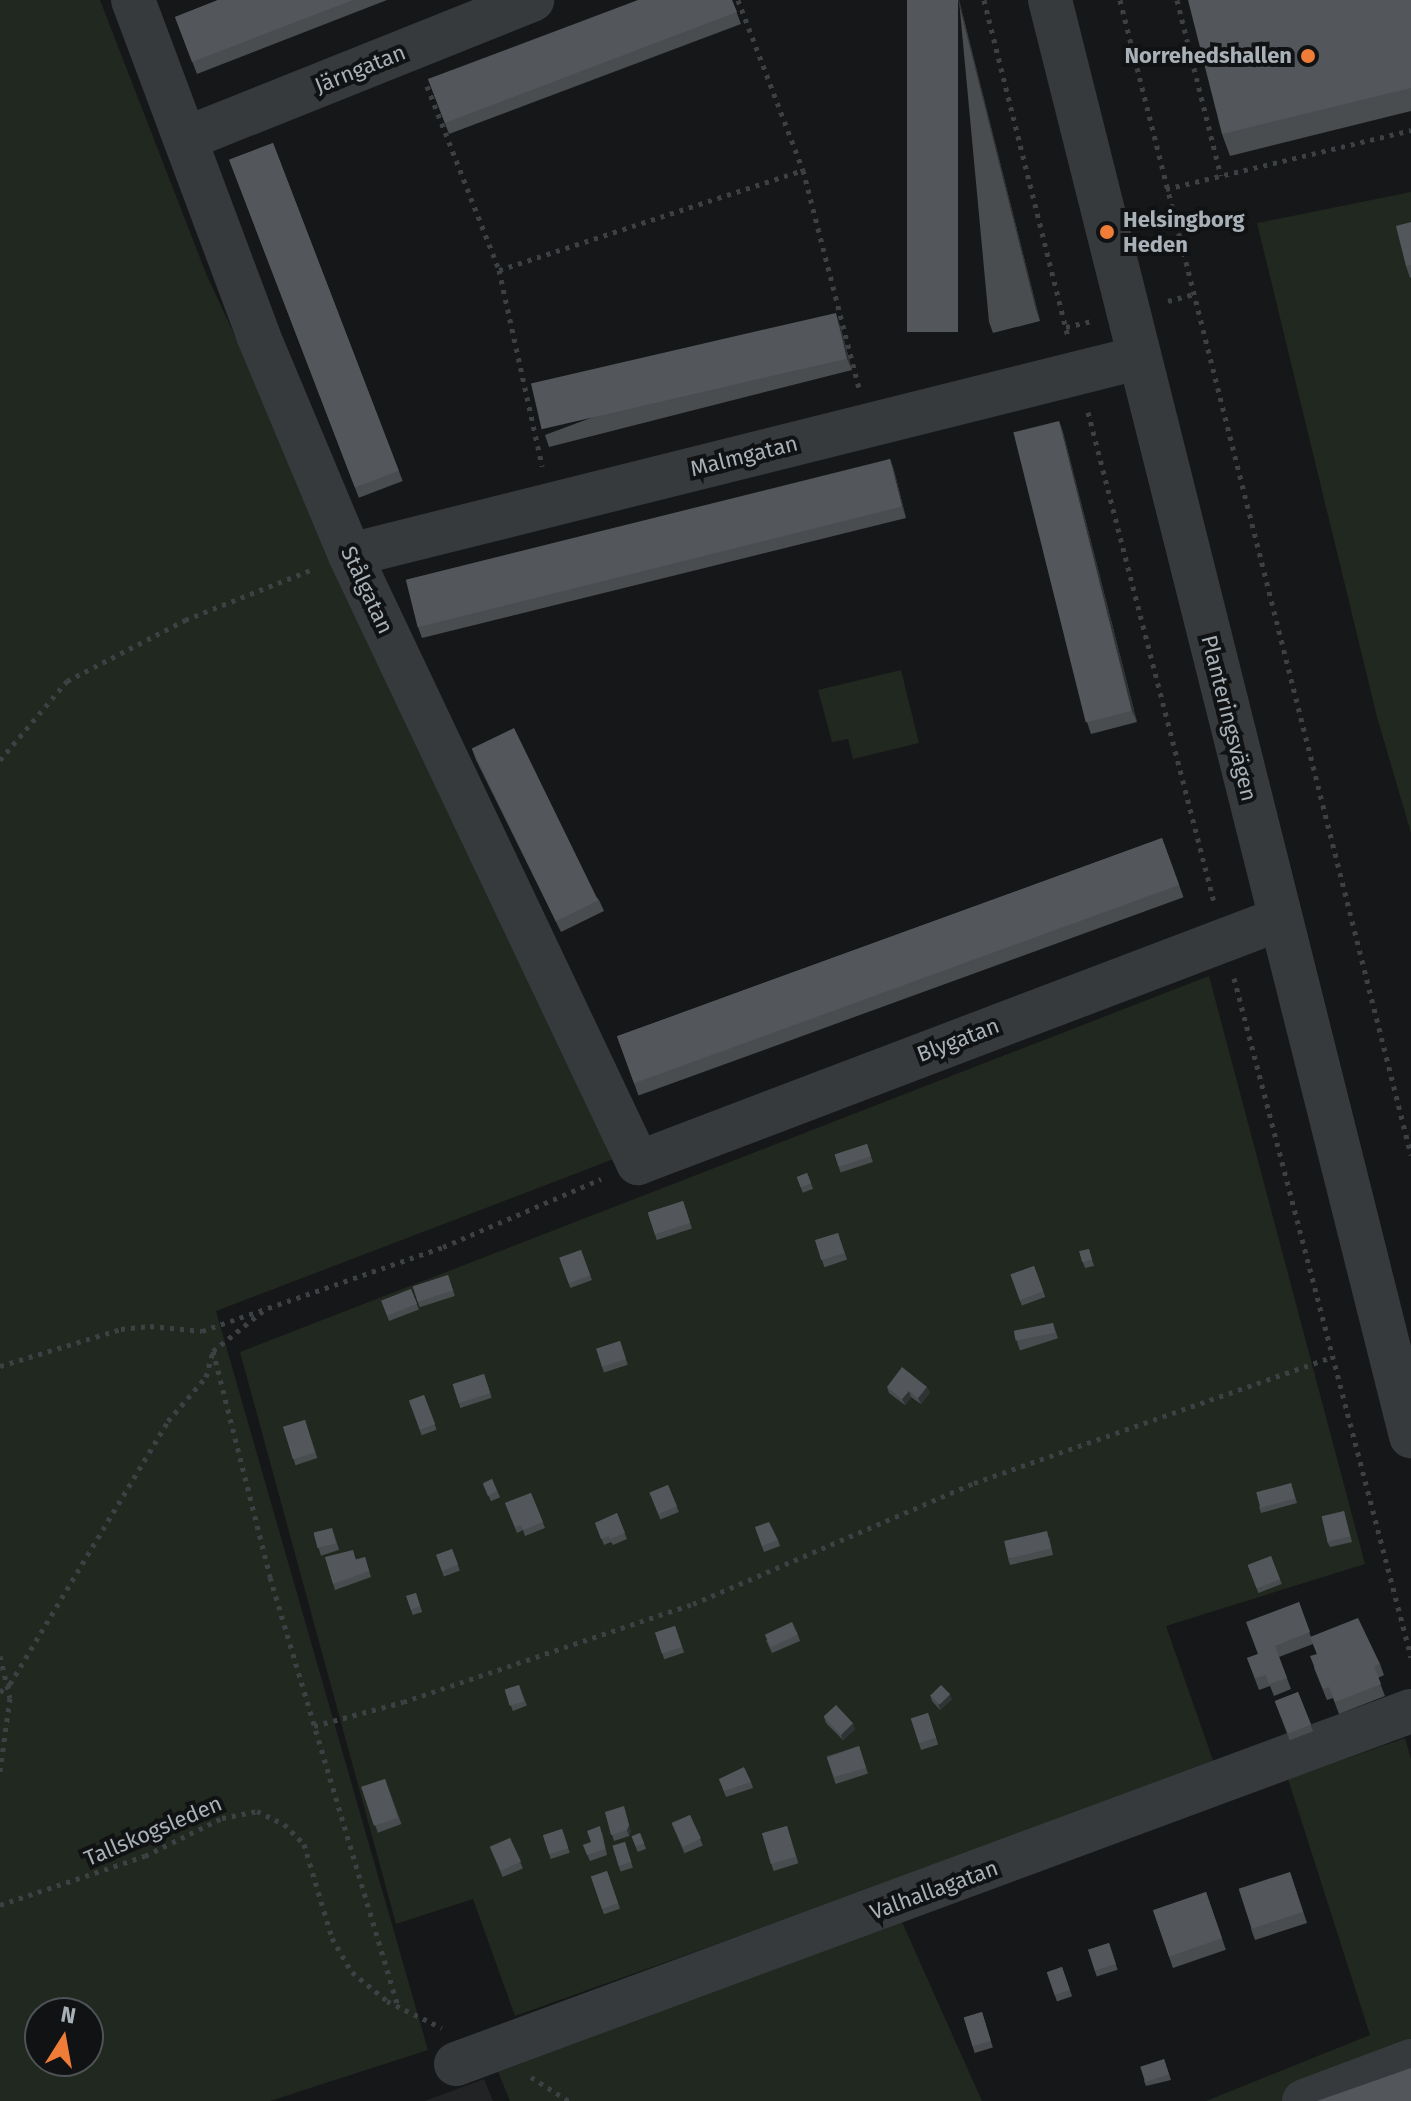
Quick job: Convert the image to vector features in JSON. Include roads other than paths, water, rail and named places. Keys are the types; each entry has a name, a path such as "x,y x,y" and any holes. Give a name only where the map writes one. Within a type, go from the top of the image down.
{"street":[{"name":"Stålgatan","path":"133,0 258,335 350,555 638,1163"},
{"name":"Järngatan","path":"187,138 532,0"},
{"name":"Planteringsvägen","path":"1050,0 1411,1436"},
{"name":"Malmgatan","path":"350,555 1138,358"},
{"name":"Blygatan","path":"638,1163 1223,938 1280,919"},
{"name":"Valhallagatan","path":"473,2058 1411,1711"},
{"path":"1304,2101 1411,2061"}],"place":[{"name":"Norrehedshallen","path":"1308,56"},
{"name":"Helsingborg Heden","path":"1107,232"}]}
